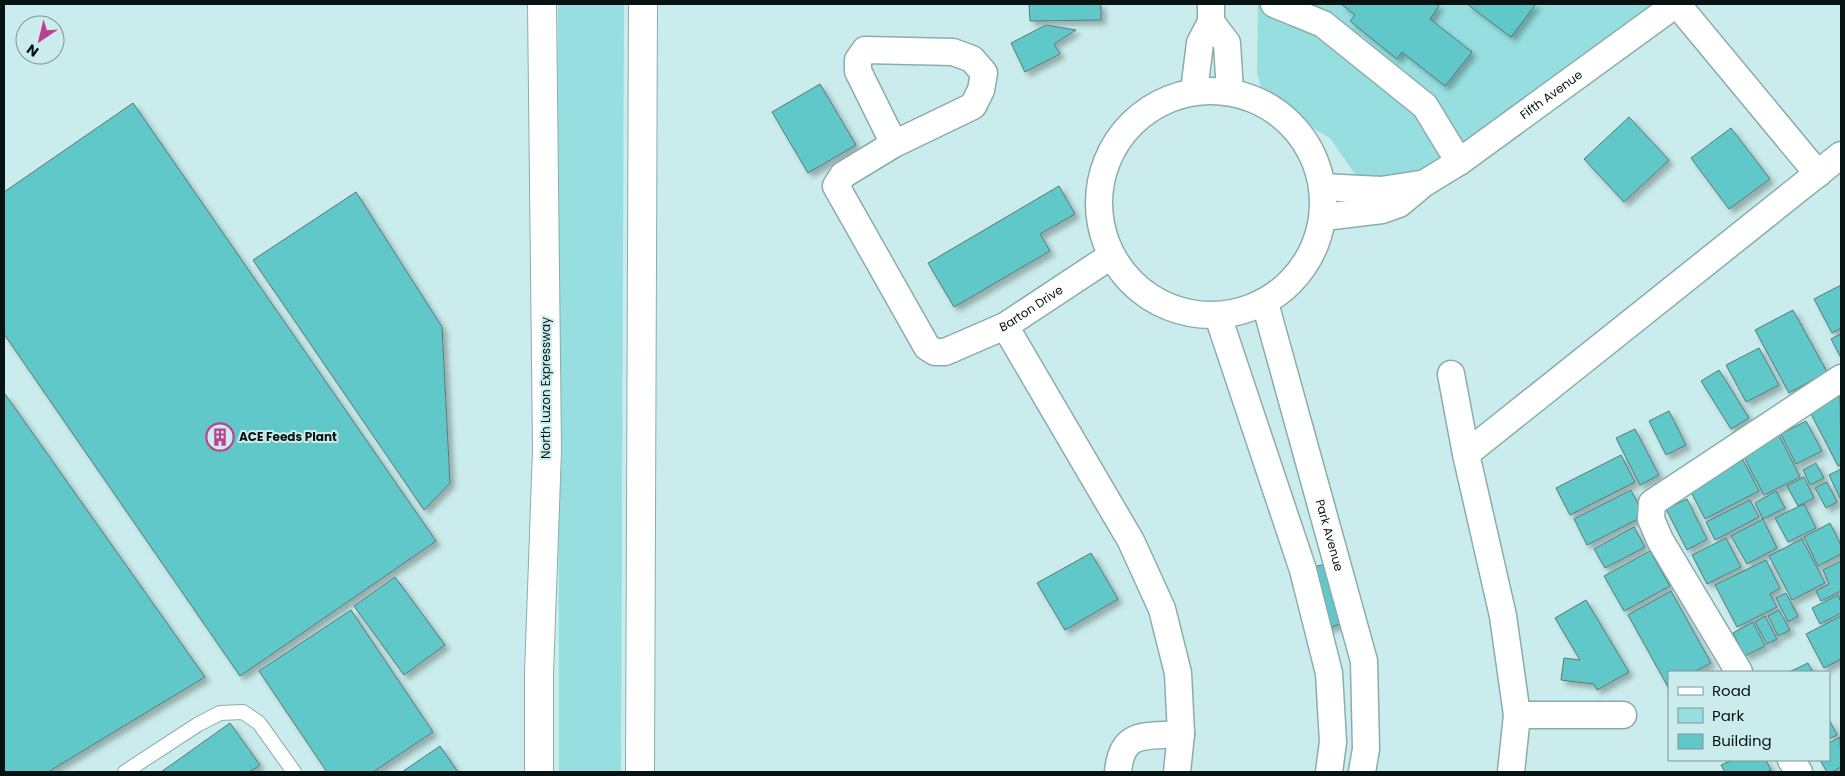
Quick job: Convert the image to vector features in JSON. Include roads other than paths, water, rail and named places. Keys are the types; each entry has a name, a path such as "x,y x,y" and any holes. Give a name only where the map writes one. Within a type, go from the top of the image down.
{"highway":[{"name":"North Luzon Expressway","path":"539,772 539,674 547,450 542,4"},
{"path":"640,772 643,4"}],"street":[{"path":"1274,4 1323,24 1425,106 1459,162"},
{"path":"1676,4 1818,174"},
{"name":"Fifth Avenue","path":"1324,217 1382,210 1399,204 1423,184 1459,162 1676,4"},
{"path":"1194,91 1200,43 1211,13"},
{"path":"1211,13 1227,43 1230,92"},
{"path":"865,50 953,52 972,59 984,73 981,90 973,106 894,144 858,71 858,60 865,50"},
{"path":"1194,91 1230,92 1247,96 1280,114 1305,140 1320,173 1324,217 1316,246 1295,279 1265,303 1242,312 1218,316 1186,313 1156,301 1130,281 1111,256 1100,224 1098,191 1106,159 1124,130 1149,108 1179,94 1194,91"},
{"name":"Barton Drive","path":"894,144 843,175 836,186 927,347 935,352 945,352 1005,326 1111,256"},
{"path":"1466,454 1841,155"},
{"name":"Fifth Avenue","path":"1322,186 1381,190 1423,184"},
{"name":"Park Avenue","path":"1265,303 1364,661 1366,749 1362,772"},
{"path":"1218,316 1303,570 1329,673 1334,742 1329,772"},
{"path":"1005,326 1131,541 1162,610 1178,673 1181,734 1178,772"},
{"path":"1451,374 1466,454 1503,616 1517,716 1511,772"},
{"path":"1738,671 1660,540 1651,519 1652,503 1841,378"},
{"path":"1286,521 1322,508"},
{"path":"1329,673 1364,661"},
{"path":"1517,716 1623,715"},
{"path":"1118,772 1119,760 1124,747 1134,738 1181,734"},
{"path":"1792,761 1799,772"}],"lane":[{"path":"125,772 197,725 220,713 243,712 259,723 294,772"}],"place":[{"name":"ACE Feeds Plant","path":"220,437"}]}
